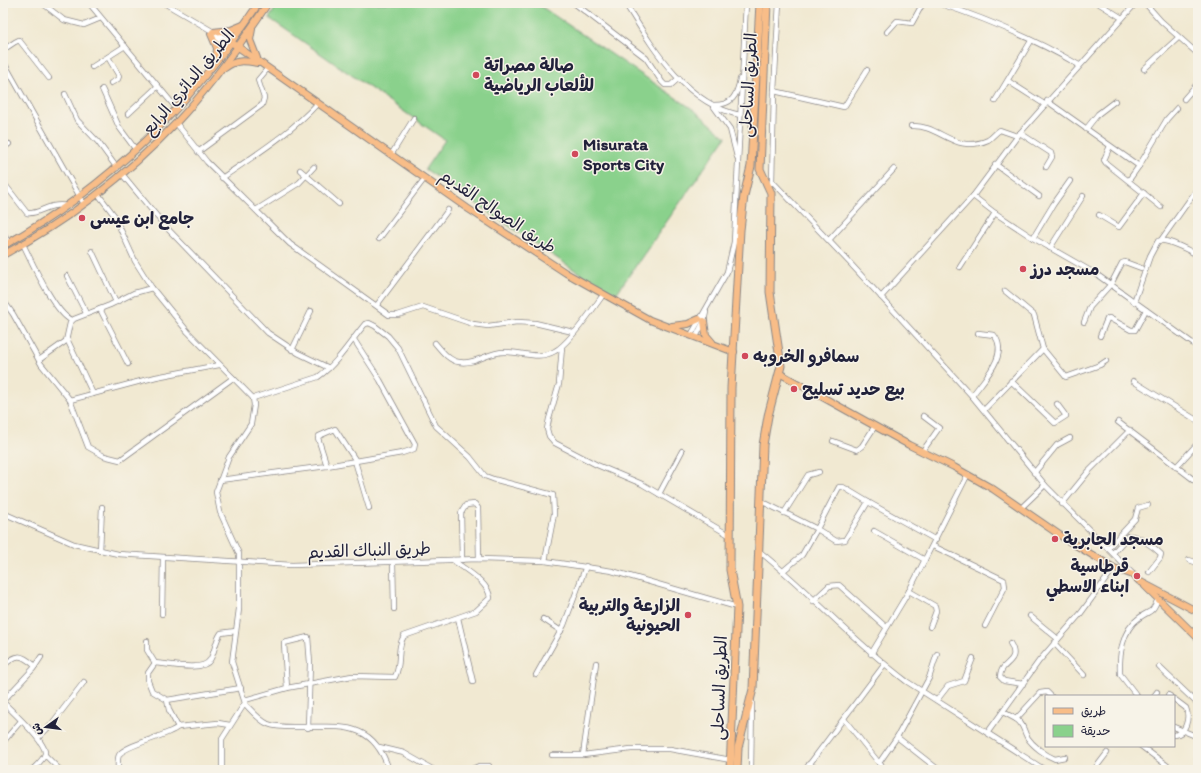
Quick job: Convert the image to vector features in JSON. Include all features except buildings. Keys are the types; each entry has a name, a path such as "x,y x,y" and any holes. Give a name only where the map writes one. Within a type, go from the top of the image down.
{"highway":[{"name":"الطريق الساحلى","path":"730,770 737,607 730,570 731,388 740,230 744,196 751,166 760,3"},
{"name":"الطريق الساحلى","path":"737,770 738,748 753,689 763,445 768,416 780,373 781,362 770,292 771,193 760,169 767,3"},
{"path":"756,59 765,60"}],"main road":[{"name":"الطريق الدائري الرابع","path":"3,246 68,206 117,168 136,150 177,109 216,63 258,3"},
{"name":"الطريق الدائري الرابع","path":"3,255 23,244 98,194 122,174 176,123 220,71 268,3"},
{"path":"216,63 217,48 212,33 231,30 244,24"},
{"path":"254,24 250,40 254,53 262,64"},
{"name":"طريق الصوالح القديم","path":"230,44 262,64 391,155 566,273 650,320 712,342 734,352"},
{"path":"220,71 236,61 262,64"},
{"path":"667,327 688,324 701,320 706,335 712,342"},
{"path":"780,373 922,452 968,474 993,489 1064,538 1114,568 1133,575 1198,638"},
{"path":"1139,581 1198,611"}],"street":[{"path":"42,3 64,20 84,25 101,18"},
{"path":"89,3 177,109"},
{"name":"طريق الصوالح القديم","path":"164,3 230,44"},
{"path":"574,3 646,58 665,85 671,85 679,78"},
{"path":"625,3 658,55 679,78 713,105 722,110 740,115"},
{"path":"694,336 727,272 732,254 735,231 746,3"},
{"path":"771,193 775,65 779,3"},
{"path":"887,32 897,21 912,23 923,3"},
{"path":"938,3 988,22 1079,65"},
{"path":"1098,3 1122,18"},
{"path":"881,297 973,196 995,164 1018,135 1136,3"},
{"path":"1145,3 1178,38 1198,54"},
{"path":"1144,69 1178,38"},
{"path":"3,50 19,40 49,78"},
{"path":"996,101 1031,41"},
{"path":"92,67 125,46"},
{"path":"108,57 119,76 118,79 111,83"},
{"path":"765,60 775,65"},
{"path":"3,61 84,204"},
{"path":"198,152 262,105 264,98 258,80 262,64"},
{"path":"713,105 726,104 734,98 738,91 743,64"},
{"path":"774,90 844,108 848,105 867,70"},
{"path":"1008,81 1046,103 1139,166"},
{"path":"1184,99 1198,83"},
{"path":"128,114 158,86"},
{"path":"102,89 119,127 136,150"},
{"path":"65,94 79,123 103,148 117,168"},
{"path":"1086,129 1098,114 1115,101"},
{"path":"222,178 280,137 308,114 318,103"},
{"path":"713,105 730,129 738,166"},
{"path":"1129,180 1167,119 1177,108"},
{"path":"391,155 414,118"},
{"path":"176,123 198,152 222,178 302,254 391,316 423,307 473,324 488,326 517,322 535,323 573,332"},
{"path":"911,126 924,127 959,144 987,140 1000,130 1018,135 1051,153 1052,157 1046,167"},
{"path":"3,148 9,144"},
{"path":"1110,146 1104,160 1161,207"},
{"path":"995,164 1039,196"},
{"path":"256,210 290,190 314,167"},
{"path":"829,240 894,169"},
{"path":"300,170 339,204"},
{"path":"122,174 165,226 268,333 292,350 329,368"},
{"path":"380,239 425,178"},
{"path":"772,181 829,240 972,396 1045,486 1113,553 1133,575"},
{"path":"1033,238 1070,181"},
{"path":"3,182 26,213 34,213 52,205 68,206"},
{"path":"1134,302 1154,245 1161,240 1198,188"},
{"path":"1098,215 1120,227 1144,193"},
{"path":"98,194 114,214 135,261 152,288 181,324 219,365 244,386 253,398 254,405 251,424 229,457 220,480 216,498 222,517 238,550 239,609 232,662 245,702 269,725 308,728 332,726 357,730 379,747 404,752 434,770"},
{"path":"973,196 995,213 1033,238 1079,263 1111,284 1198,347"},
{"path":"1050,248 1083,196"},
{"path":"377,305 448,210"},
{"path":"960,268 995,213"},
{"path":"3,234 9,243"},
{"path":"1161,240 1198,256"},
{"path":"23,244 51,297 66,317 72,320 134,293 152,288"},
{"path":"92,251 116,302"},
{"path":"1084,322 1090,308 1111,284 1123,263 1141,268"},
{"path":"67,276 86,314"},
{"path":"1005,291 1034,315 1043,349 1066,377 1100,365 1106,361"},
{"path":"435,343 449,357 459,362 471,361 502,352 542,356 554,352 562,347 603,295"},
{"path":"3,300 13,314 39,360 70,400 88,447 104,456 118,460 233,378"},
{"path":"100,309 128,364"},
{"path":"1100,336 1109,318 1131,330 1135,330 1146,310"},
{"path":"292,350 311,311"},
{"path":"39,360 67,339 72,320"},
{"path":"253,398 318,378 329,368 367,323 388,336 404,359 436,426 470,457 485,476 493,480 553,495 554,514 545,561"},
{"path":"972,396 997,359 1000,345 994,335 978,333"},
{"path":"220,480 327,466 402,453 412,450 415,447 398,411 353,338"},
{"path":"67,339 93,394"},
{"path":"562,347 557,395 547,429 549,436 556,443 597,465 642,484 730,535"},
{"path":"984,410 1043,349"},
{"path":"70,400 156,377 219,365"},
{"path":"1012,381 1055,423 1066,416 1057,404"},
{"path":"1133,381 1198,421"},
{"path":"922,452 939,428 923,416"},
{"path":"1118,422 1198,483"},
{"path":"833,441 857,450 862,446 875,426"},
{"path":"327,466 318,438 319,436 335,429 355,461 369,508"},
{"path":"1062,504 1089,471 1130,430"},
{"path":"1034,473 1057,446 1070,438"},
{"path":"1176,467 1198,443"},
{"path":"659,494 682,452"},
{"path":"784,513 808,475 819,472"},
{"path":"871,654 909,591 968,474"},
{"path":"783,571 802,555 839,487 843,486 868,502 936,540"},
{"path":"1021,508 1045,486"},
{"path":"761,501 817,529 836,541 843,542 868,502"},
{"path":"462,560 461,513 466,505 475,504 478,508 479,559"},
{"path":"1108,548 1135,520 1138,508 1148,505"},
{"path":"100,551 102,507"},
{"name":"طريق النباك القديم","path":"3,514 74,544 100,551 163,558 292,565 479,559 545,561 612,571 737,607"},
{"path":"874,531 925,560"},
{"path":"1113,553 1128,536 1138,538 1161,554 1160,558 1149,572"},
{"path":"933,546 1004,580 1004,587 984,626"},
{"path":"758,551 783,571 813,601 884,665 1045,770"},
{"path":"162,614 163,558"},
{"path":"222,770 222,738 245,702 287,688 352,676 394,678 396,675 400,642 404,636 458,618 483,607 490,598 490,593 478,580 454,560"},
{"path":"1189,560 1198,563"},
{"path":"393,562 394,609"},
{"path":"536,675 561,631 575,599 586,566"},
{"path":"988,732 1056,641 1081,613 1114,568"},
{"path":"813,601 829,586 838,585 886,627"},
{"path":"909,591 935,606 936,611 930,627"},
{"path":"1136,695 1120,674 1124,638 1132,624 1151,612 1158,599"},
{"path":"1030,616 1056,641 1084,675"},
{"path":"458,618 473,682"},
{"path":"543,619 561,631"},
{"path":"155,663 195,668 205,665 211,659 221,633 236,631"},
{"path":"287,688 284,643 306,636 309,639 308,728"},
{"path":"147,641 147,650 155,663"},
{"path":"1010,643 1014,650 1014,655 1000,673 1000,677 1004,681 1023,684"},
{"path":"879,763 897,737 929,678 937,654"},
{"path":"3,666 16,656 19,656 35,666"},
{"path":"41,657 35,666 3,701 38,738 45,750 45,755 60,770"},
{"path":"937,700 948,686 964,681 973,658"},
{"path":"155,663 148,673 150,686 156,694 167,700 241,688"},
{"path":"583,755 596,663"},
{"path":"805,770 884,665"},
{"path":"1159,667 1198,704"},
{"path":"38,738 50,726 84,682"},
{"path":"751,770 753,689"},
{"path":"1016,719 1040,693 1047,692 1050,695"},
{"path":"167,700 169,710 178,727"},
{"path":"1175,700 1186,708 1188,719 1184,731 1175,735"},
{"path":"1003,712 1022,723 1027,737 1033,744 1055,759 1065,757"},
{"path":"844,720 886,770"},
{"path":"3,742 21,721"},
{"path":"118,770 118,758 122,751 164,735 178,727 218,723 230,725"},
{"path":"1175,727 1198,737"},
{"path":"897,737 940,770"},
{"path":"379,747 389,770"},
{"path":"1142,747 1173,770"},
{"path":"552,755 583,755 630,749 670,749 731,760"},
{"path":"1094,770 1107,752"},
{"path":"32,770 45,755"},
{"path":"809,764 819,770"},
{"path":"470,770 479,766 489,766"}],"green space":[{"name":"Misurata Sports City","path":"279,3 536,3 694,110 726,137 616,294 579,273 425,169 445,140 269,18"}],"place":[{"name":"صالة مصراتة للألعاب الرياضية","path":"476,75"},
{"name":"Misurata Sports City","path":"575,154"},
{"name":"جامع ابن عيسى","path":"82,218"},
{"name":"مسجد درز","path":"1023,269"},
{"name":"سمافرو الخروبه","path":"745,356"},
{"name":"بيع حديد تسليح","path":"794,389"},
{"name":"مسجد الجابرية","path":"1055,539"},
{"name":"قرطاسية ابناء الاسطي","path":"1137,576"},
{"name":"الزارعة والتربية الحيونية","path":"688,615"}]}
